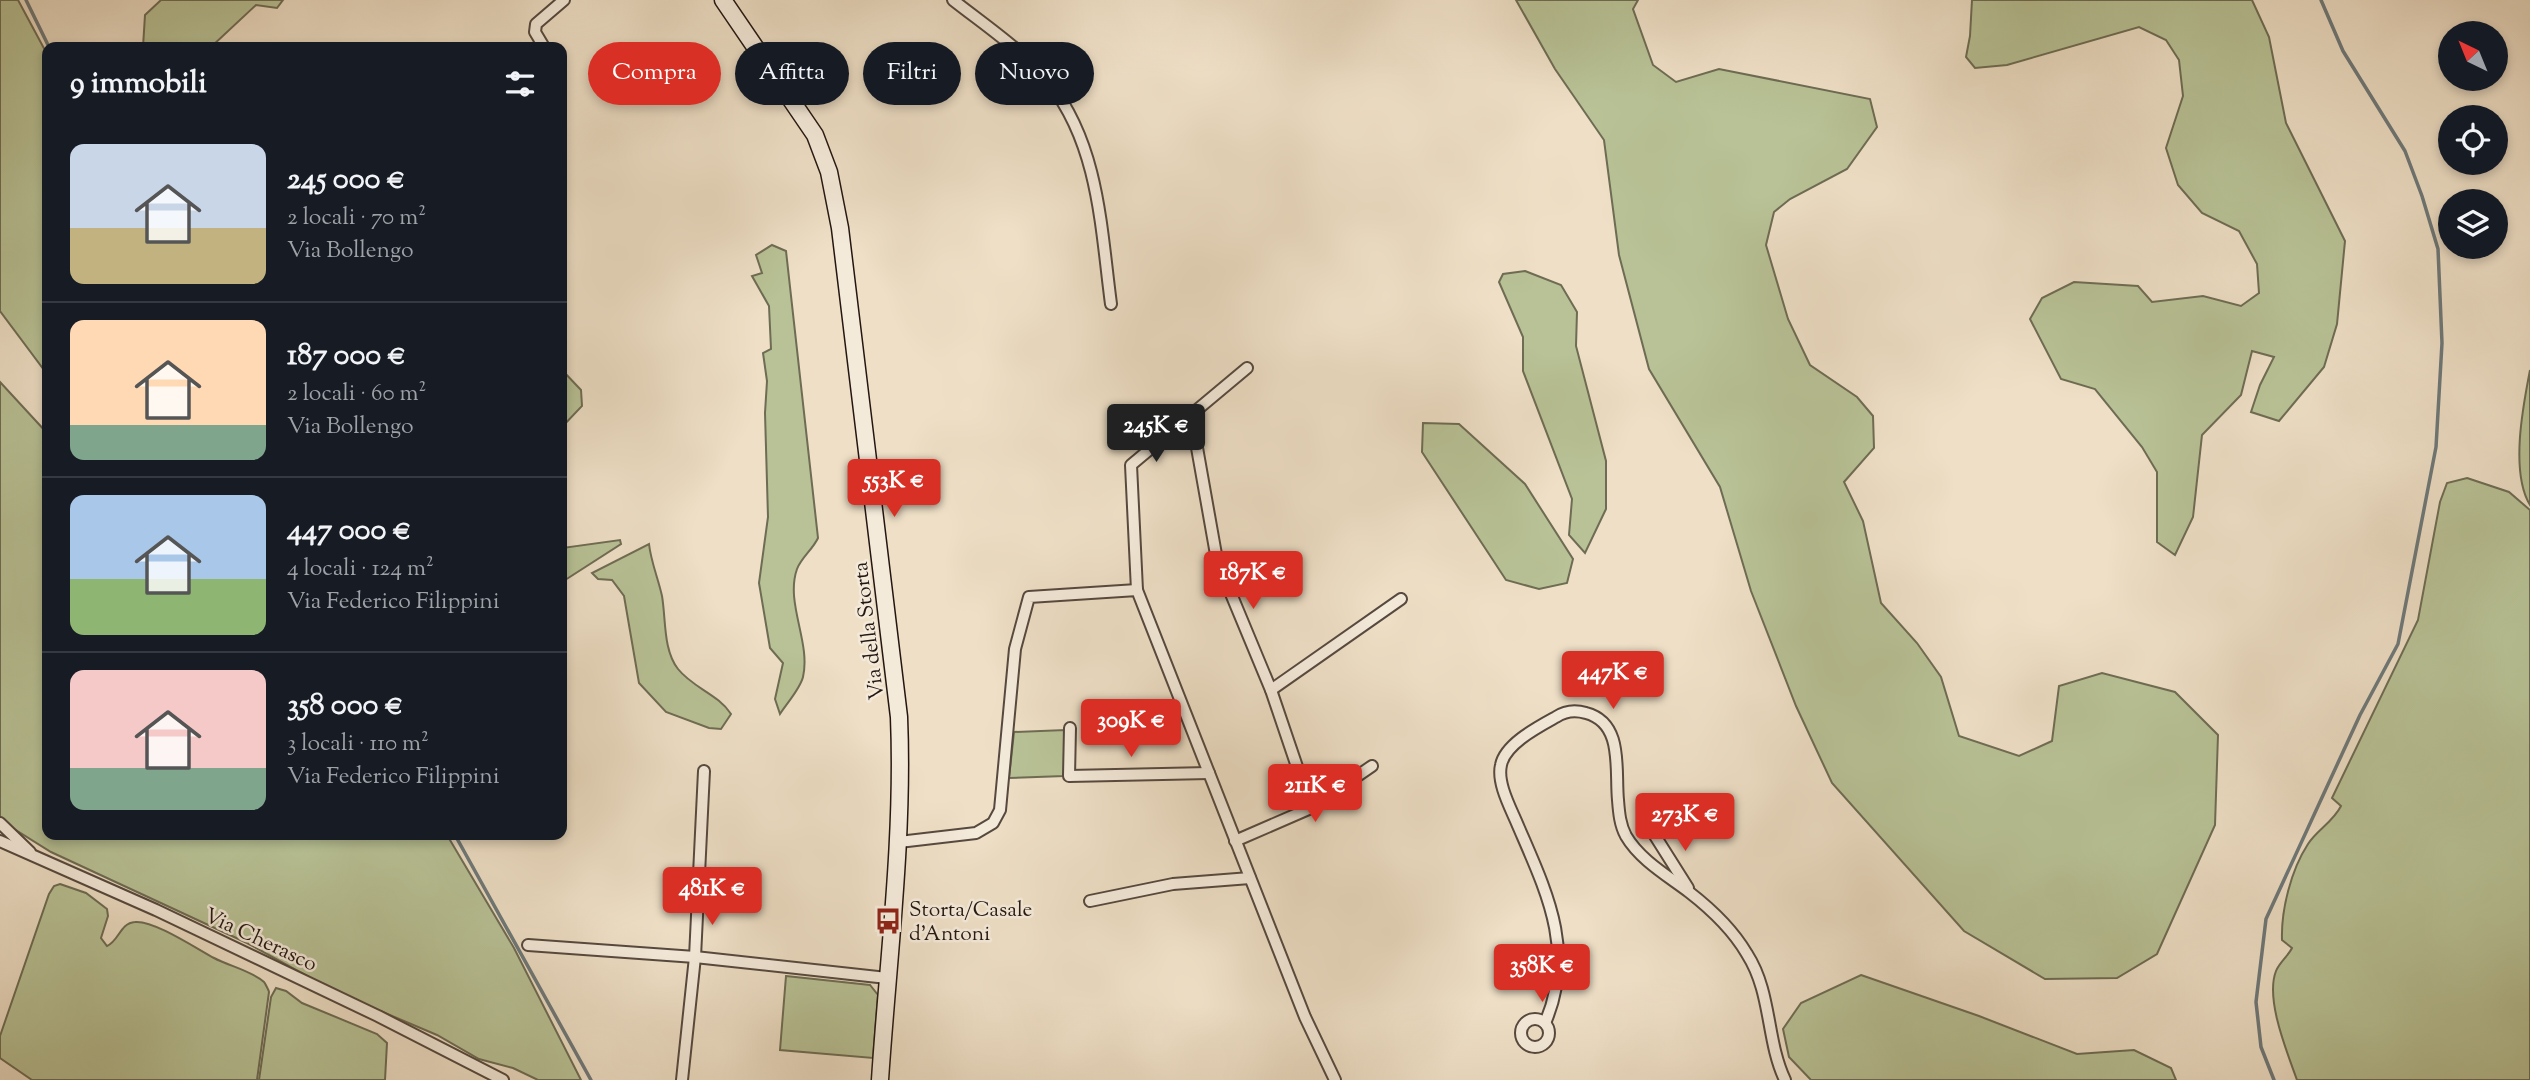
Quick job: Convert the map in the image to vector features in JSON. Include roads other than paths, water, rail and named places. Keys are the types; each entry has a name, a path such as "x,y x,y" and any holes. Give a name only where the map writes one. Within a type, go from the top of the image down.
{"main road":[{"name":"Via della Storta","path":"723,0 815,135 833,192 895,670 901,766 899,842 880,1080"}],"street":[{"path":"541,42 536,32 536,24 564,0"},
{"path":"953,0 1014,48 1049,83 1076,127 1093,174 1111,304"},
{"path":"1247,369 1131,464 1137,590 1305,1017 1335,1080"},
{"path":"1191,414 1217,561 1271,690 1311,808"},
{"path":"899,842 976,833 987,828 996,817 1003,792 1015,649 1029,597 1137,590"},
{"path":"1271,690 1401,599"},
{"path":"1545,1023 1559,977 1558,942 1546,892 1502,783 1501,765 1511,748 1562,714 1578,711 1600,720 1615,741 1619,816 1626,836 1641,854 1691,893 1736,937 1754,965 1766,996 1785,1080"},
{"path":"1070,728 1069,776 1209,773"},
{"path":"1235,841 1311,808 1372,766"},
{"path":"682,1080 695,957 704,771"},
{"path":"0,823 37,859"},
{"path":"1652,831 1691,893"},
{"name":"Via Cherasco","path":"0,841 156,910 366,1010 503,1080"},
{"path":"1090,901 1173,884 1250,878"},
{"path":"528,945 695,957 887,978"}],"waterway":[{"path":"26,0 47,42"},
{"path":"2274,1080 2261,1047 2256,1002 2266,919 2360,715 2398,644 2436,447 2442,343 2438,249 2422,196 2405,151 2343,51 2321,0"},
{"path":"458,840 591,1080"}],"place":[{"name":"Storta/Casale d'Antoni","path":"888,921"}]}
